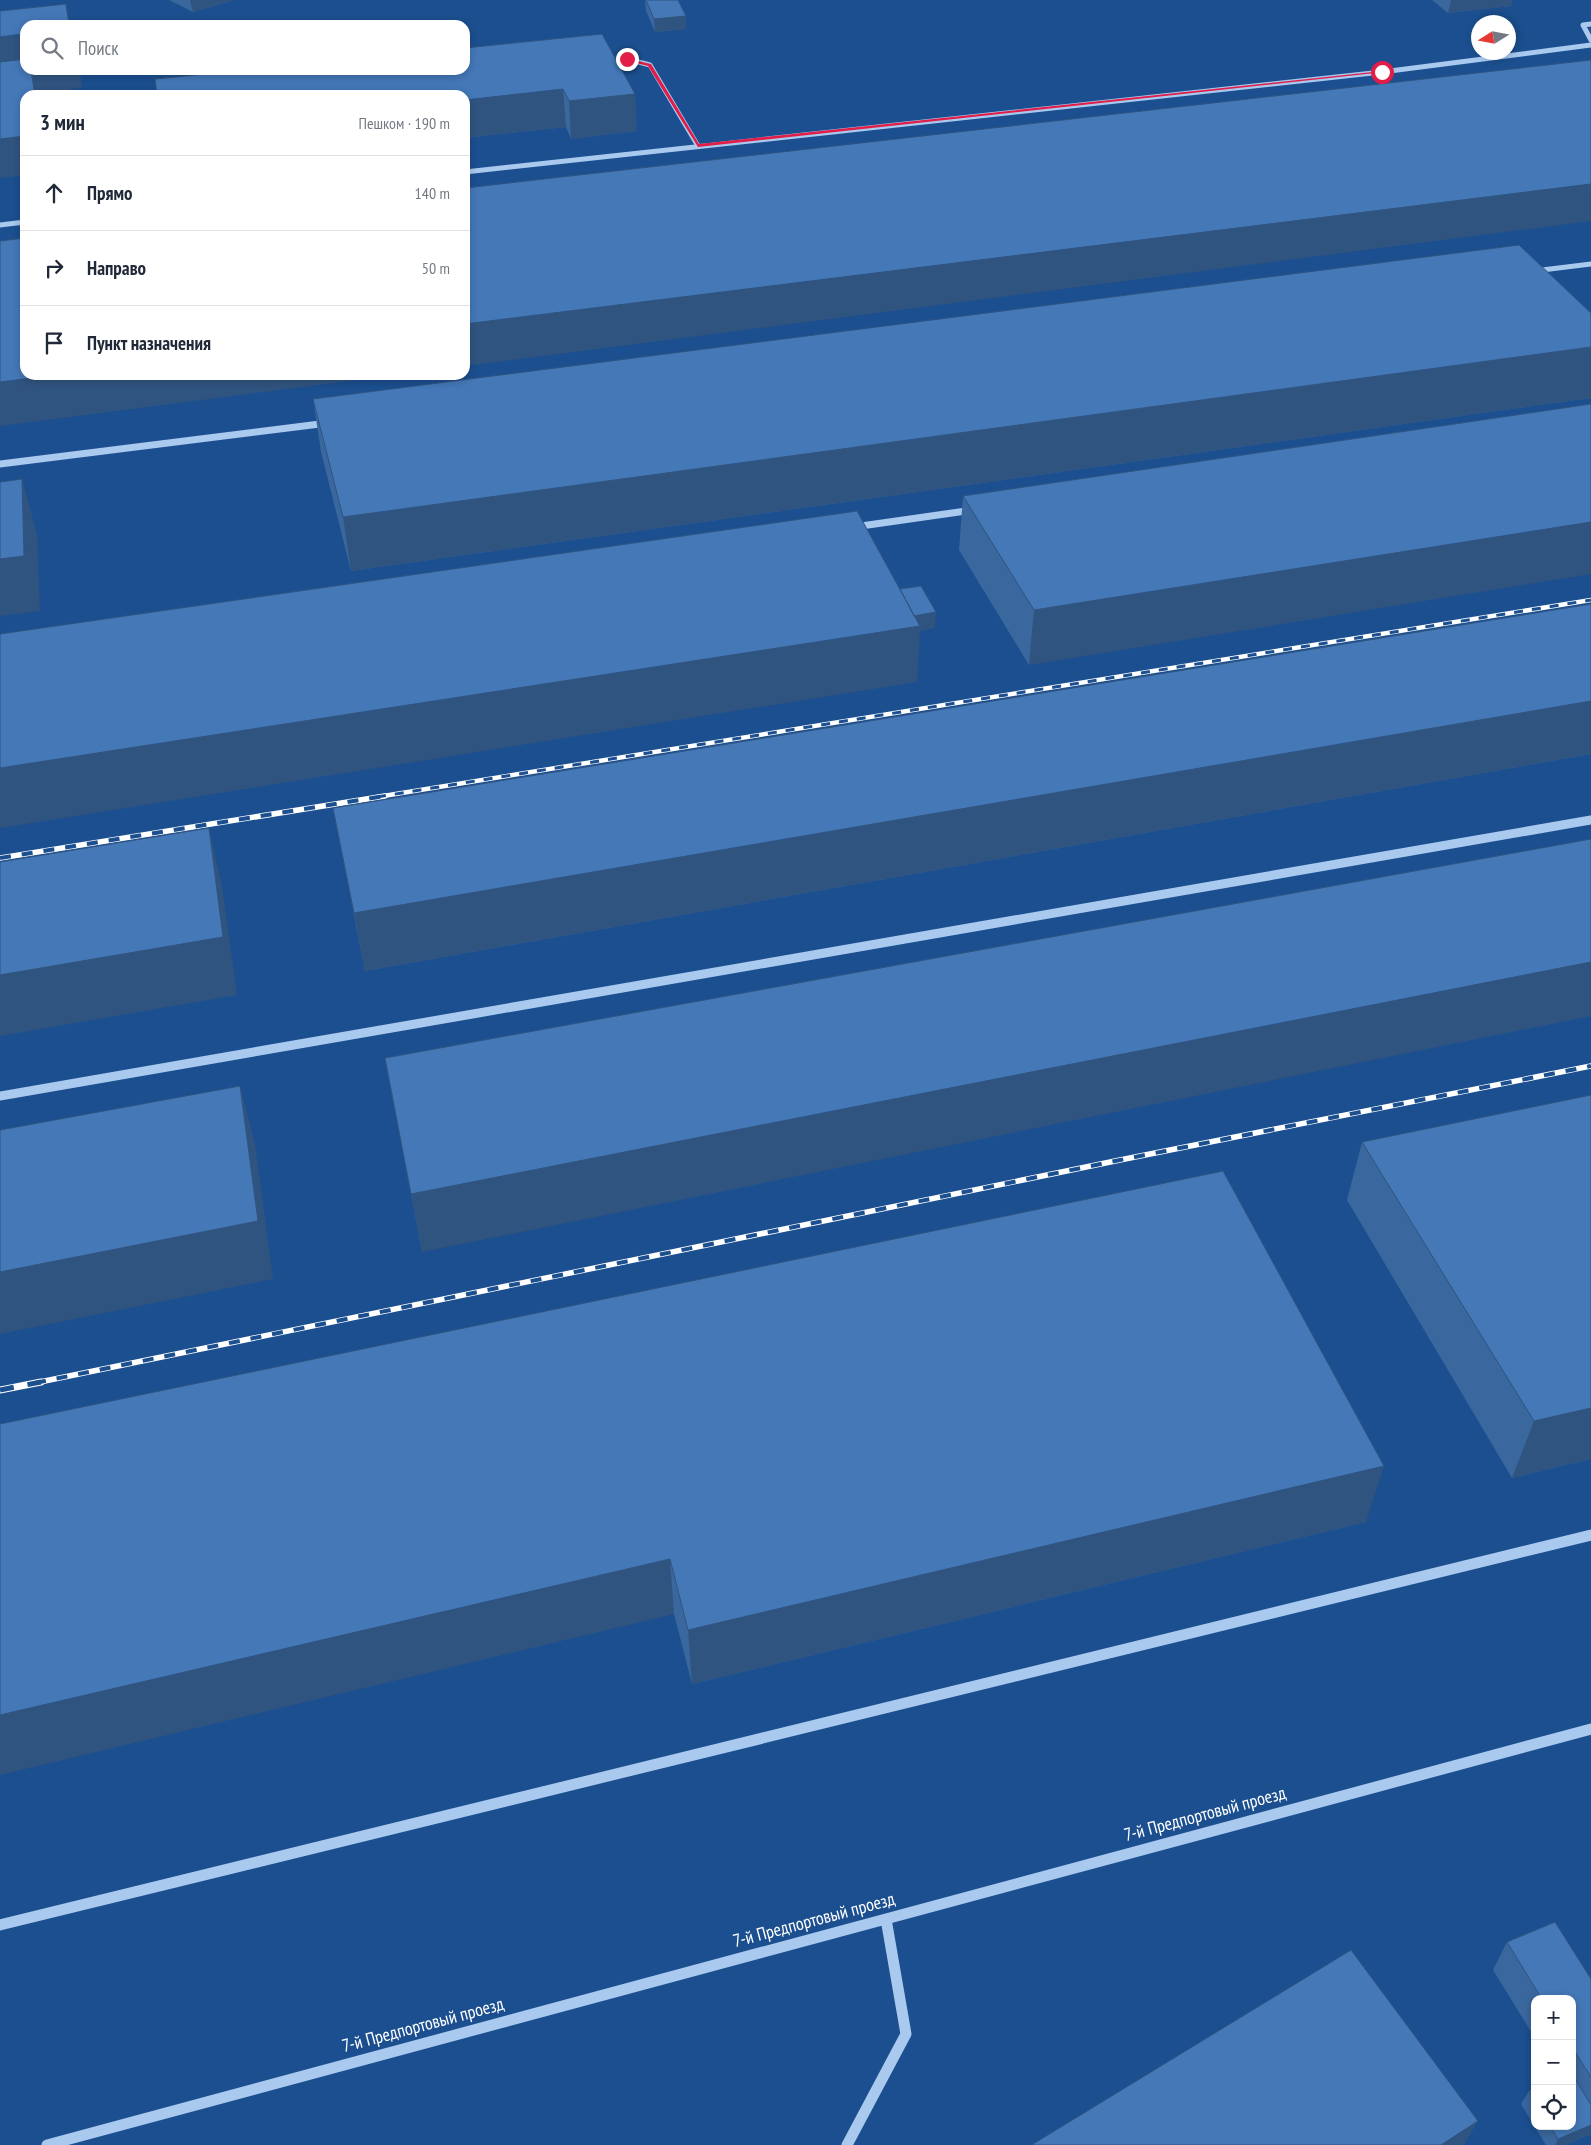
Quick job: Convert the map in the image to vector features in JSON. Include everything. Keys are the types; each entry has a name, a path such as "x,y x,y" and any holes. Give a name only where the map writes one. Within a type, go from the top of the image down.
{"street":[{"path":"1591,24 1583,25 1591,40"},
{"path":"470,171 1372,73 1591,45"},
{"path":"597,62 627,59 650,65 698,146"},
{"path":"0,225 20,223"},
{"path":"1522,272 1591,264"},
{"path":"0,464 336,422"},
{"path":"850,528 978,509"},
{"path":"0,1096 1591,820"},
{"path":"0,1925 1591,1534"},
{"name":"7-й Предпортовый проезд","path":"47,2145 1591,1729"},
{"path":"847,2145 906,2034 886,1919"}],"building":[{"path":"646,0 678,0 686,16 654,19"},
{"path":"66,4 68,20 20,20 20,34 0,37 0,11"},
{"path":"602,34 635,94 569,101 563,89 470,99 470,90 156,90 155,79 196,75 470,75 470,47"},
{"path":"20,60 20,75 32,75 34,90 20,90 20,137 0,139 0,62"},
{"path":"1591,60 1591,184 470,323 470,187"},
{"path":"20,239 20,380 0,382 0,241"},
{"path":"1519,245 1591,313 1591,347 343,517 313,399"},
{"path":"1591,404 1591,522 1034,610 963,496"},
{"path":"22,479 24,556 0,559 0,482"},
{"path":"857,511 920,626 0,768 0,634"},
{"path":"921,586 936,612 914,616 900,589"},
{"path":"1591,604 1591,701 354,913 333,808"},
{"path":"209,828 223,937 0,975 0,862"},
{"path":"1591,839 1591,962 411,1194 385,1058"},
{"path":"240,1086 258,1221 0,1272 0,1130"},
{"path":"1591,1095 1591,1408 1534,1421 1362,1142"},
{"path":"1223,1171 1384,1466 688,1630 670,1559 0,1715 0,1424"},
{"path":"1555,1922 1591,1979 1591,2077 1576,2053 1576,1995 1540,1995 1507,1942"},
{"path":"1351,1950 1478,2121 1441,2145 1033,2145 1033,2144"},
{"path":"1576,2081 1591,2105 1591,2125 1558,2139 1552,2130 1576,2130"}],"railway":[{"path":"377,797 1591,600"},
{"path":"0,858 385,796"},
{"path":"35,1383 1120,1160 1591,1066"},
{"path":"0,1390 41,1382"}],"route":[{"path":"627,59 650,65 698,146 1382,72"}]}
